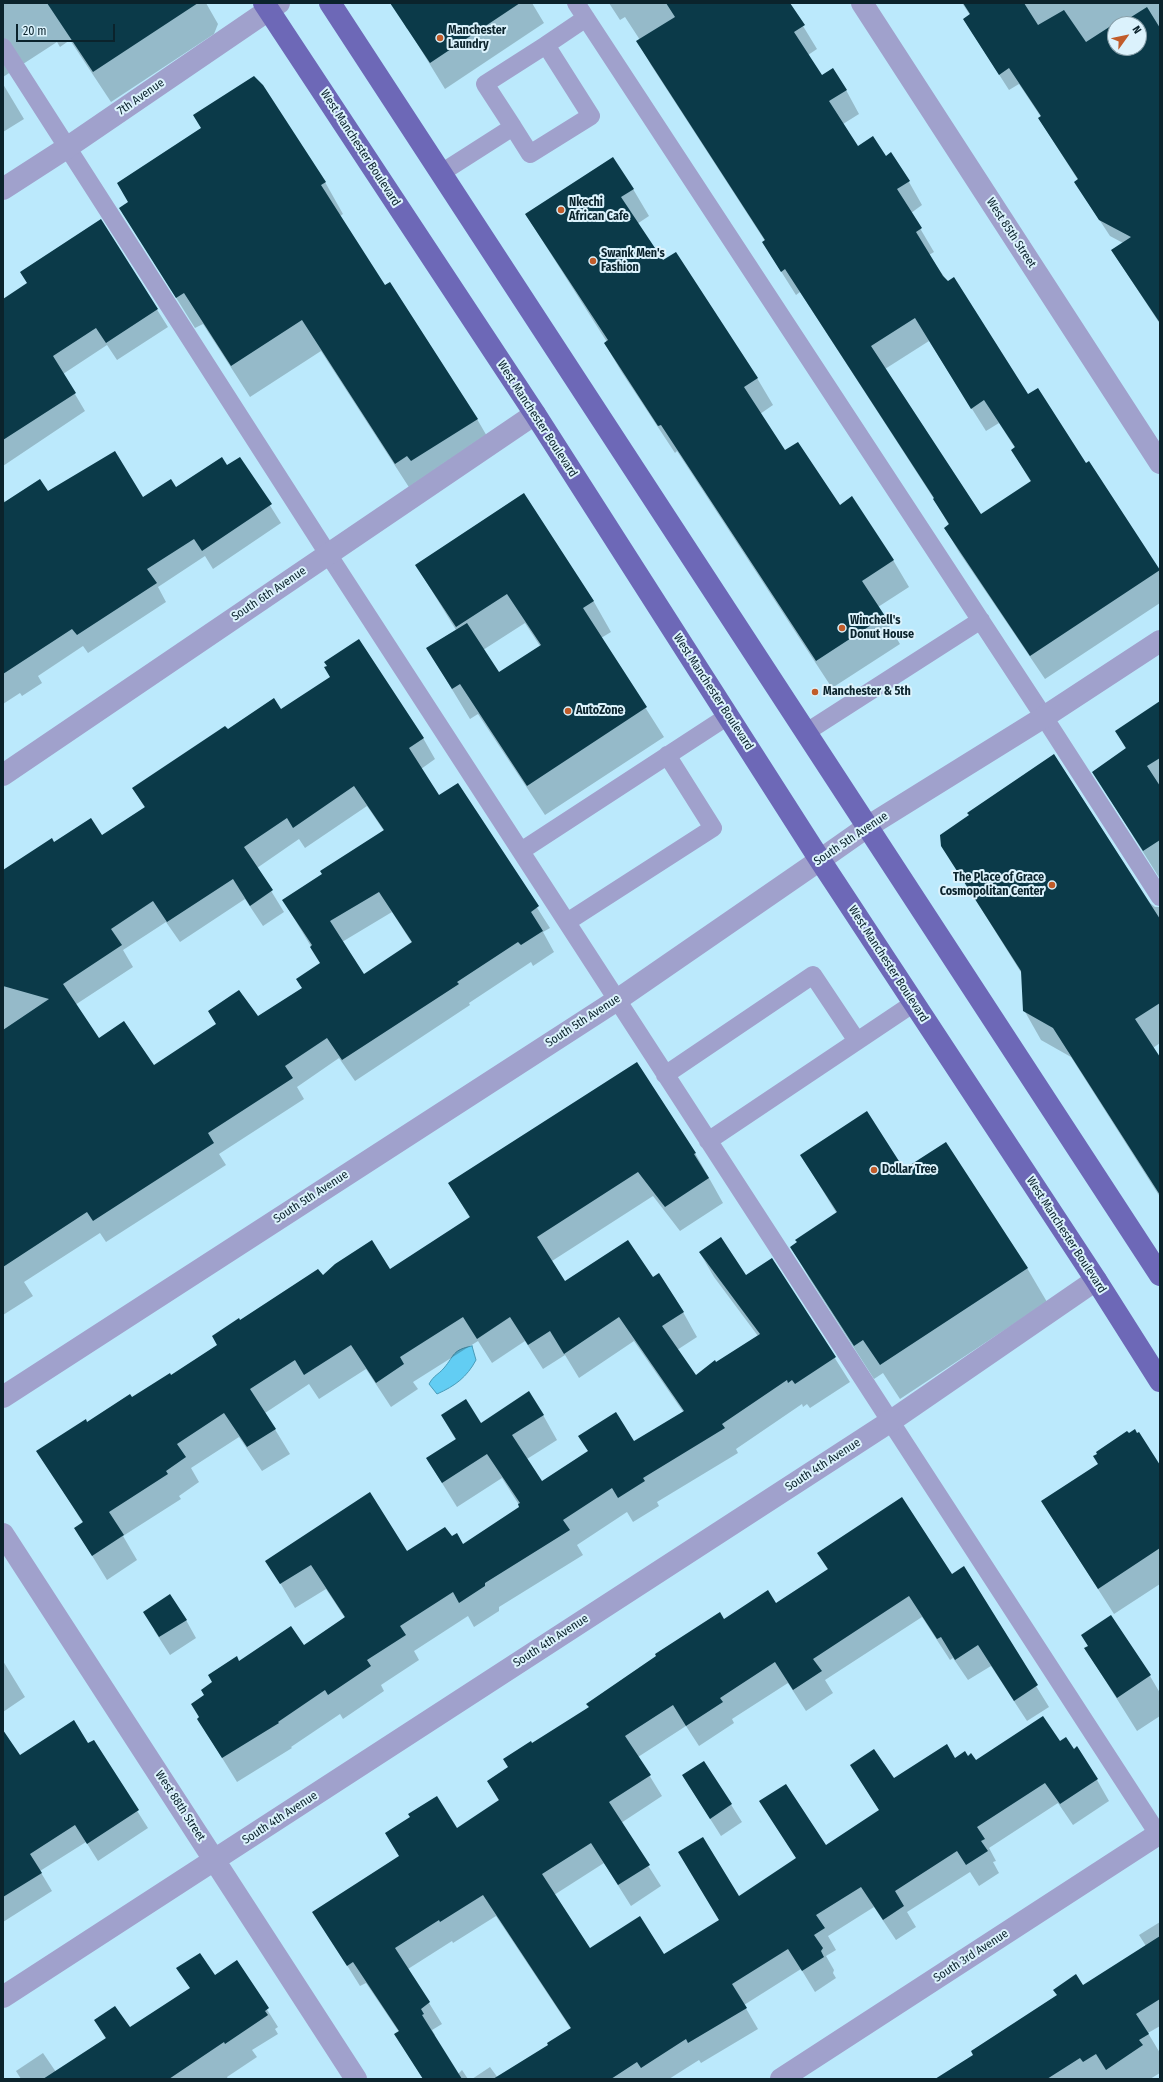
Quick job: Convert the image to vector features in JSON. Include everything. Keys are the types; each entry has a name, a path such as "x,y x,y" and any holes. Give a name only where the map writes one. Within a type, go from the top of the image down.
{"main road":[{"path":"330,3 805,733 1160,1274"},
{"name":"West Manchester Boulevard","path":"270,5 535,414 820,860 1096,1280 1160,1381"}],"street":[{"name":"West 85th Street","path":"862,3 1160,463"},
{"name":"7th Avenue","path":"3,189 68,147 270,5"},
{"name":"South 6th Avenue","path":"3,775 535,414"},
{"name":"South 5th Avenue","path":"3,1397 617,1000 867,827 1044,717 1160,641"},
{"name":"South 4th Avenue","path":"3,1997 890,1421 1096,1280"},
{"name":"West 88th Street","path":"3,1534 356,2079"},
{"name":"South 3rd Avenue","path":"781,2079 1159,1835"}],"lane":[{"path":"576,3 981,620 1160,897"},
{"path":"546,45 591,116 530,154 485,84 586,18"},
{"path":"3,47 520,851 1159,1835"},
{"path":"441,173 513,127"},
{"path":"805,733 981,620"},
{"path":"520,851 728,716"},
{"path":"567,922 713,828 667,755"},
{"path":"665,1075 813,975 857,1041"},
{"path":"708,1140 914,1003"}],"water":[{"path":"472,1346 476,1360 469,1371 455,1384 437,1394 429,1384 431,1381 444,1368 457,1351"}],"building":[{"path":"47,3 198,3 93,72"},
{"name":"Manchester Laundry","path":"390,3 520,3 430,63"},
{"path":"666,3 790,3 805,25 794,32 822,75 833,68 847,90 829,101 858,146 873,136 886,156 891,152 910,181 897,189 922,228 916,232 943,276 948,281 954,277 1028,394 1038,388 1086,463 1089,461 1160,570 1030,656 944,528 949,524 933,499 934,498 785,269 781,272 762,242 765,240 636,41 675,17","holes":["915,318 971,409 984,400 1015,447 1011,450 1031,481 981,514 871,346"]},
{"path":"963,3 1024,3 1038,25 1064,10 1086,42 1107,28 1107,56 1147,56 1147,16 1133,16 1147,7 1160,28 1160,323 1111,250 1131,237 1099,220 1074,182 1078,179 1038,118 1041,116 1009,68 999,75 963,19 970,14"},
{"path":"254,76 263,85 326,182 321,185 385,285 390,282 478,419 411,461 407,456 395,464 302,320 231,366 184,293 176,298 119,208 128,202 117,183 201,128 193,115"},
{"path":"613,157 634,189 621,197 663,260 676,252 758,378 744,387 785,450 798,442 840,505 852,496 894,560 862,581 885,616 816,661 661,425 658,426 604,343 608,340 525,214"},
{"path":"101,219 158,309 106,343 96,328 53,356 76,393 3,440 3,299 27,283 20,272"},
{"path":"115,451 143,497 171,479 176,487 222,457 227,465 240,457 272,504 202,551 194,539 147,569 157,583 77,635 72,629 3,674 3,503 40,479 48,491"},
{"path":"524,493 594,601 583,608 647,707 527,786 460,684 452,689 426,648 467,623 499,672 541,645 507,594 456,627 415,565"},
{"path":"359,639 424,738 409,748 439,795 458,783 539,906 531,912 543,931 521,945 518,942 457,982 459,984 342,1060 327,1038 285,1066 293,1078 208,1133 214,1143 93,1221 87,1212 3,1267 3,1030 49,999 3,986 3,870 52,838 54,842 91,818 102,835 145,807 132,788 225,726 228,729 274,698 281,709 330,677 324,667 327,666 324,662","holes":["354,786 384,830 320,871 322,874 282,900 312,945 310,947 320,963 296,979 302,988 258,1016 239,990 208,1011 216,1024 154,1065 124,1021 99,1038 63,984 122,945 111,929 153,901 167,922 233,879 250,906 273,890 244,847 287,818 293,828","379,892 412,942 364,974 330,921"]},
{"path":"1160,701 1160,758 1147,766 1160,786 1160,840 1143,851 1092,772 1126,748 1115,731"},
{"name":"The Place of Grace Cosmopolitan Center","path":"1054,754 1160,919 1160,1003 1135,1019 1160,1057 1160,1195 1053,1028 1023,1011 1021,971 941,846 940,835 969,815 967,813"},
{"path":"637,1062 696,1153 694,1154 709,1178 665,1207 638,1172 537,1237 565,1281 628,1240 653,1277 659,1273 684,1312 662,1326 696,1375 715,1360 716,1362 760,1334 699,1252 721,1237 746,1275 772,1258 836,1357 795,1384 792,1380 788,1383 787,1380 722,1424 725,1428 643,1478 645,1481 618,1498 612,1488 563,1520 570,1530 485,1583 485,1586 459,1603 453,1592 400,1626 406,1635 367,1660 371,1666 328,1695 325,1690 278,1722 279,1723 222,1758 197,1719 199,1717 191,1704 204,1695 201,1690 212,1682 208,1675 237,1656 239,1661 291,1626 304,1645 345,1617 311,1565 280,1584 265,1561 370,1492 407,1551 445,1527 452,1536 457,1533 463,1544 519,1507 518,1504 520,1503 487,1454 442,1483 426,1458 456,1439 441,1415 466,1399 481,1423 529,1391 544,1415 512,1435 542,1481 588,1451 578,1436 616,1412 634,1441 684,1411 619,1317 564,1354 550,1331 528,1345 510,1317 477,1339 463,1317 400,1357 404,1364 376,1383 351,1345 304,1375 295,1360 250,1389 276,1429 247,1447 224,1413 177,1444 186,1457 166,1471 168,1474 109,1512 124,1535 92,1556 74,1528 83,1522 36,1451 86,1419 87,1422 130,1394 132,1397 170,1373 171,1375 217,1345 212,1336 239,1318 240,1320 318,1269 323,1275 335,1264 372,1240 390,1269 470,1217 448,1183"},
{"path":"867,1111 904,1169 946,1142 1028,1268 880,1365 863,1340 854,1346 790,1247 797,1242 795,1240 837,1212 800,1155"},
{"path":"1135,1429 1137,1433 1139,1432 1160,1465 1160,1548 1098,1589 1041,1501 1098,1464 1093,1456 1097,1454 1096,1452 1127,1431 1129,1433"},
{"path":"902,1497 952,1574 964,1566 1038,1685 1014,1701 978,1645 955,1660 941,1637 937,1639 909,1596 813,1659 822,1671 793,1690 775,1662 720,1698 723,1702 686,1726 673,1705 625,1736 651,1775 609,1802 650,1865 618,1885 591,1843 542,1874 590,1948 640,1916 664,1954 719,1920 678,1852 703,1837 739,1896 796,1858 759,1801 786,1784 826,1845 879,1810 850,1765 874,1749 894,1778 947,1744 955,1758 965,1751 968,1756 971,1753 976,1760 1043,1716 1060,1741 1066,1737 1074,1749 1077,1746 1098,1779 1060,1804 1045,1783 977,1827 985,1839 981,1841 988,1851 966,1865 957,1851 895,1891 904,1906 883,1920 861,1887 816,1915 825,1928 814,1935 823,1948 821,1951 824,1957 802,1971 788,1949 732,1984 747,2008 688,2043 686,2039 641,2068 637,2062 611,2079 493,2079 548,2045 547,2043 571,2028 483,1895 440,1922 439,1920 395,1948 430,2002 421,2009 424,2014 422,2015 462,2079 423,2079 394,2034 399,2031 353,1962 347,1966 312,1912 399,1856 385,1833 410,1817 408,1814 437,1796 457,1828 499,1800 487,1781 508,1767 503,1759 531,1741 532,1743 589,1707 586,1704 656,1656 655,1654 720,1612 724,1619 768,1590 776,1603 828,1569 817,1553"},
{"path":"170,1594 187,1620 159,1637 143,1612"},
{"path":"1111,1615 1151,1675 1117,1698 1084,1648 1088,1646 1081,1635"},
{"path":"74,1720 88,1743 94,1740 139,1810 87,1844 75,1825 30,1854 42,1873 3,1897 3,1730 20,1755"},
{"path":"704,1761 732,1804 710,1819 682,1775"},
{"path":"1160,1936 1160,1999 1136,2014 1149,2034 1139,2040 1143,2045 1106,2070 1096,2054 1083,2062 1080,2058 1047,2079 935,2079 973,2055 971,2051 1057,1995 1053,1990 1076,1974 1083,1985"},
{"path":"200,1953 215,1975 237,1960 269,2008 265,2011 268,2015 225,2044 224,2042 169,2079 43,2079 106,2038 94,2020 115,2006 130,2027 190,1988 176,1968"}],"place":[{"name":"Manchester Laundry","path":"440,38"},
{"name":"Nkechi African Cafe","path":"561,210"},
{"name":"Swank Men's Fashion","path":"593,261"},
{"name":"Winchell's Donut House","path":"842,628"},
{"name":"Manchester & 5th","path":"815,692"},
{"name":"AutoZone","path":"568,711"},
{"name":"The Place of Grace Cosmopolitan Center","path":"1052,885"},
{"name":"Dollar Tree","path":"874,1170"}]}
